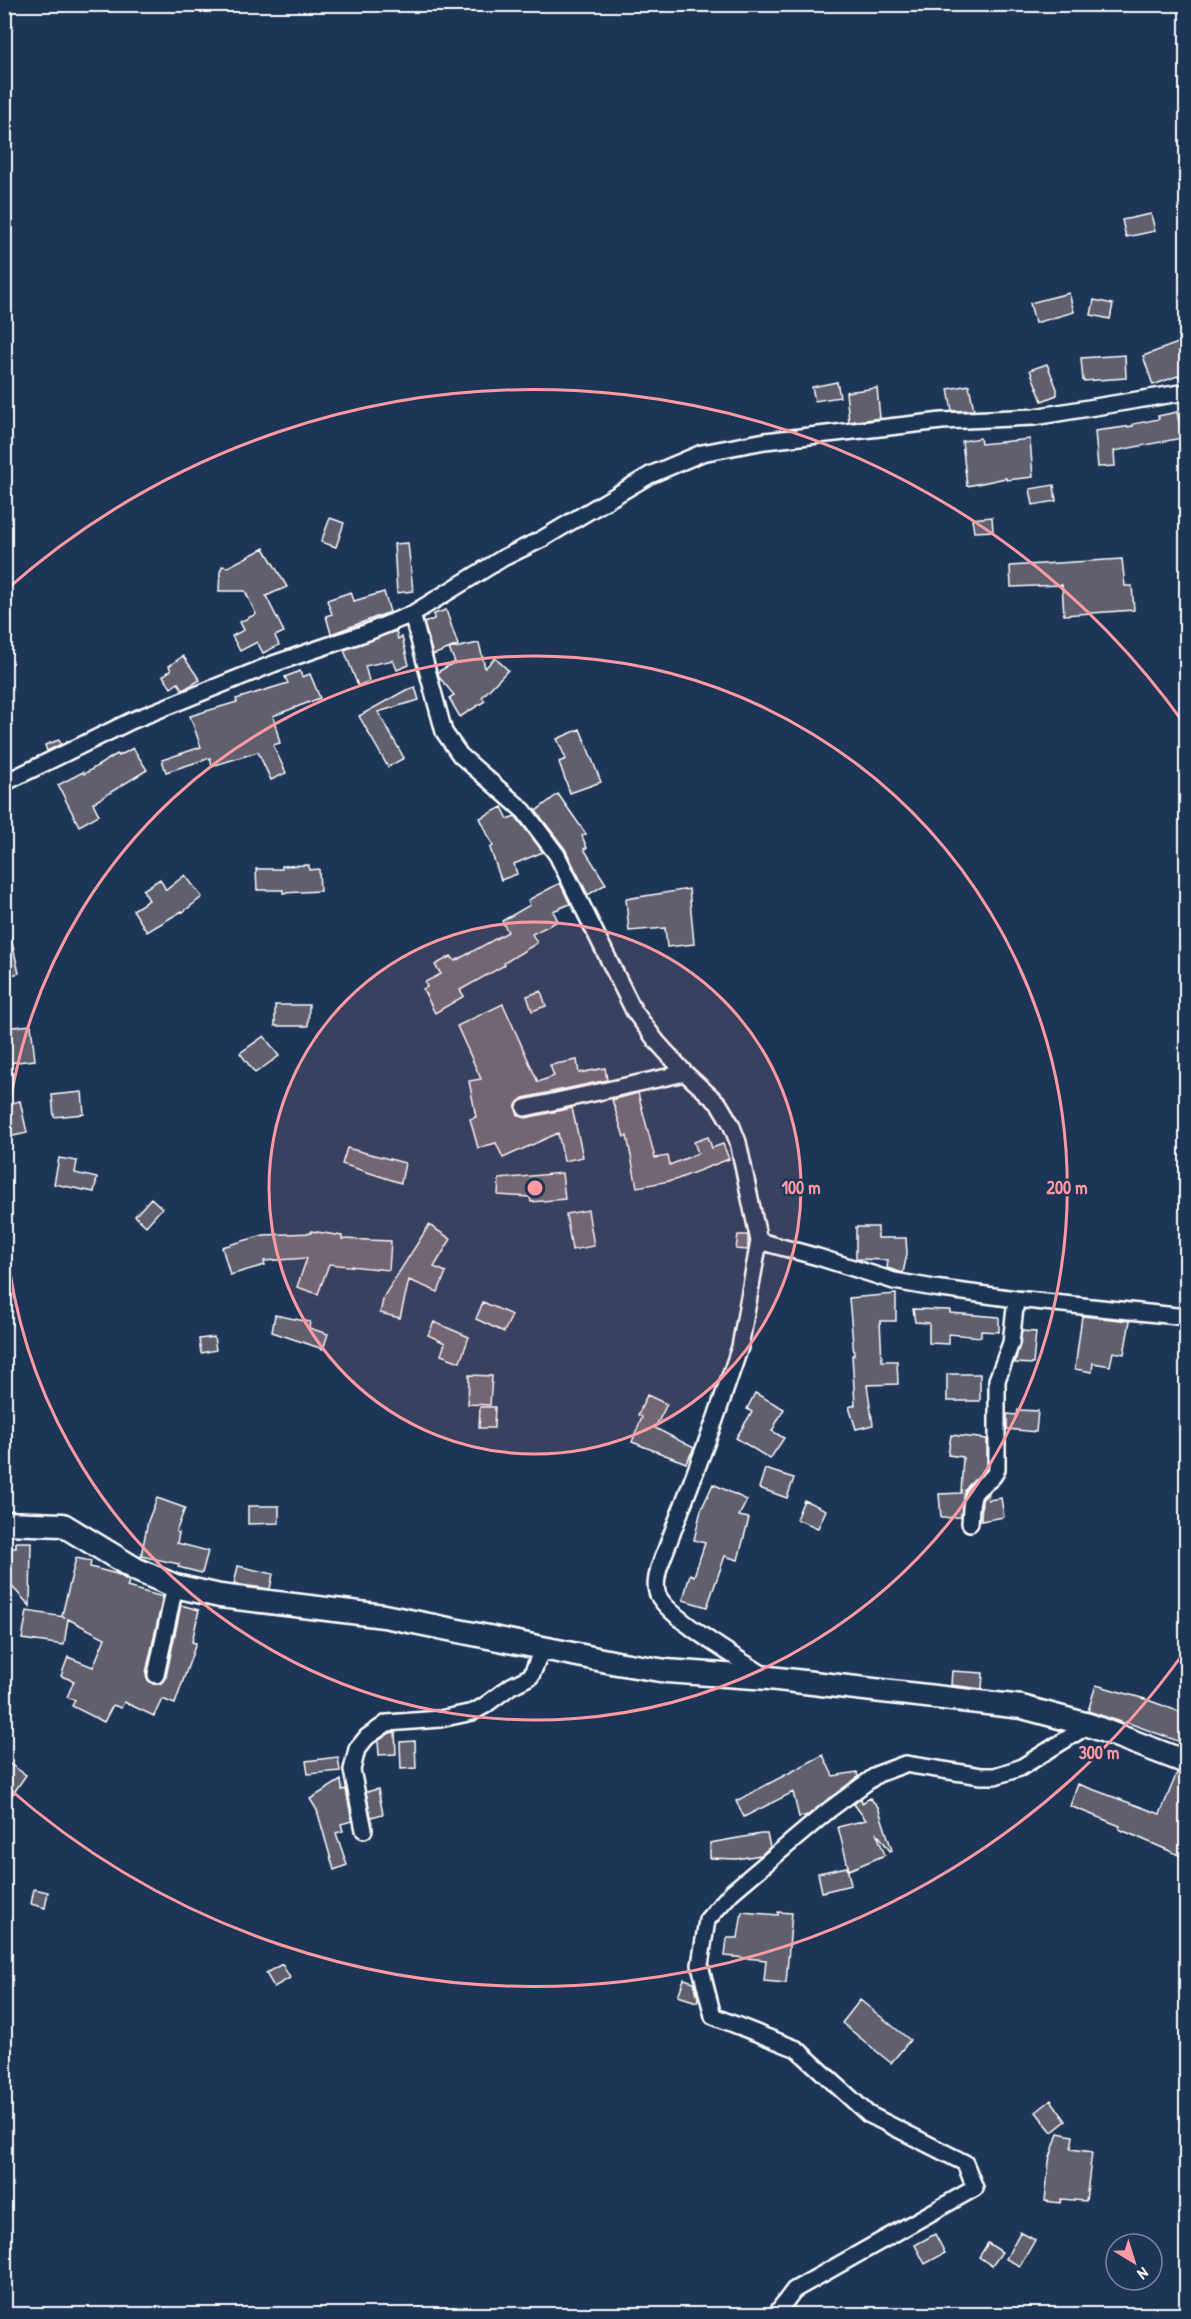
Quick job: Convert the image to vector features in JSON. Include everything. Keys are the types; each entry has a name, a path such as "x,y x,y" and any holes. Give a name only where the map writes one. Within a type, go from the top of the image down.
{"street":[{"path":"4,783 131,721 273,664 368,632 412,614 503,558 542,539 650,475 702,453 765,441 942,421 1034,417 1186,392"},
{"path":"412,614 444,732 460,755 524,811 557,855 643,1027 685,1073 719,1104 738,1142 759,1241 740,1347 656,1582 657,1593 662,1603 673,1613 769,1678"},
{"path":"525,1108 685,1073"},
{"path":"759,1241 894,1281 1016,1299 1186,1317"},
{"path":"970,1523 973,1496 990,1481 997,1469 997,1380 1011,1343 1016,1299"},
{"path":"4,1523 63,1525 138,1570 175,1586 250,1601 384,1616 666,1671 769,1678 1022,1707 1089,1725 1186,1762"},
{"path":"156,1675 175,1586"},
{"path":"364,1830 352,1770 357,1749 367,1737 387,1723 440,1719 473,1712 511,1686 531,1676 543,1648"},
{"path":"776,2314 794,2290 975,2188 965,2163 868,2114 797,2049 713,2016 700,1965 707,1920 732,1892 750,1879 773,1856 878,1774 905,1764 981,1776 995,1776 1020,1768 1089,1725"}],"building":[{"path":"1151,214 1155,231 1126,237 1122,220"},
{"path":"1069,293 1074,312 1035,323 1030,303"},
{"path":"1094,300 1113,304 1110,319 1091,315"},
{"path":"1186,340 1186,373 1153,385 1143,356"},
{"path":"1125,355 1126,378 1083,381 1081,358"},
{"path":"1047,364 1057,389 1057,395 1042,401 1030,370"},
{"path":"837,382 840,397 815,401 812,387"},
{"path":"969,385 974,410 952,411 948,389"},
{"path":"877,388 880,418 849,422 846,392"},
{"path":"1177,412 1182,438 1114,451 1115,466 1098,467 1095,431 1133,426 1133,424 1159,419 1158,416"},
{"path":"980,438 981,444 1030,439 1033,477 1006,480 1006,478 967,486 962,441"},
{"path":"1054,485 1056,501 1033,505 1030,489"},
{"path":"992,517 993,531 974,532 972,519"},
{"path":"330,518 344,523 336,547 321,542"},
{"path":"408,543 413,591 397,593 394,544"},
{"path":"264,548 287,587 266,596 284,632 275,636 279,645 263,653 257,642 240,651 232,636 244,630 240,622 256,614 245,591 219,591 220,572 222,566 228,567"},
{"path":"1122,559 1125,586 1132,586 1134,610 1064,615 1062,585 1011,587 1010,566"},
{"path":"351,592 354,601 384,592 390,612 331,634 326,616 332,614 327,600"},
{"path":"446,610 458,645 433,655 424,623 434,619 434,614"},
{"path":"396,631 398,639 402,637 409,665 397,670 393,660 365,666 369,681 358,686 344,650"},
{"path":"479,643 485,668 495,658 508,670 482,697 485,701 460,717 449,698 454,695 439,677 438,672 455,662 449,649"},
{"path":"183,656 200,680 183,690 178,683 171,688 163,676 171,670 169,666"},
{"path":"300,671 302,677 310,674 320,698 273,716 280,743 273,745 286,773 271,780 258,752 212,766 210,758 166,772 162,760 201,747 190,716 288,683 285,677"},
{"path":"415,687 419,700 378,712 404,758 388,767 359,716"},
{"path":"580,729 601,782 570,793 559,762 566,759 557,739"},
{"path":"59,740 61,744 47,751 45,745"},
{"path":"133,748 147,770 93,803 99,815 79,826 58,785"},
{"path":"558,794 586,834 582,836 587,848 584,849 606,884 588,895 565,849 536,811"},
{"path":"502,807 508,819 515,816 517,818 543,852 514,864 517,874 501,880 490,848 493,846 480,818"},
{"path":"309,865 309,870 319,869 320,891 283,893 283,890 257,890 256,869 282,869 282,866"},
{"path":"185,875 202,897 183,912 147,932 133,910 149,900 143,890 160,879 166,890"},
{"path":"560,883 570,904 553,911 558,921 532,934 537,943 504,963 505,965 460,990 464,996 435,1013 423,989 427,987 425,982 441,974 435,965 451,956 455,961 508,932 502,921 530,905 528,900"},
{"path":"689,889 694,944 667,947 665,928 629,931 626,899"},
{"path":"10,934 19,973 4,977 4,935"},
{"path":"541,991 546,1006 532,1011 527,996"},
{"path":"503,1004 538,1082 554,1076 550,1065 577,1060 579,1073 605,1068 607,1080 523,1098 516,1106 518,1115 526,1118 572,1108 583,1157 564,1161 558,1133 503,1158 496,1143 478,1148 470,1119 476,1117 469,1081 481,1079 457,1026"},
{"path":"275,1005 309,1005 308,1026 275,1026"},
{"path":"31,1025 35,1060 8,1063 4,1028"},
{"path":"264,1036 279,1056 255,1073 240,1053"},
{"path":"82,1092 84,1114 54,1117 52,1095"},
{"path":"638,1093 655,1158 668,1156 670,1165 698,1153 694,1142 708,1137 712,1148 723,1144 729,1159 675,1180 637,1187 627,1136 624,1137 612,1100"},
{"path":"20,1101 27,1133 4,1138 4,1105"},
{"path":"347,1148 405,1163 401,1183 342,1164"},
{"path":"59,1158 77,1161 75,1173 97,1178 94,1192 54,1184"},
{"path":"562,1173 565,1199 531,1202 530,1197 498,1195 499,1179"},
{"path":"151,1198 162,1208 146,1226 135,1216"},
{"path":"588,1210 594,1246 572,1250 566,1214"},
{"path":"429,1225 451,1239 434,1267 446,1272 438,1292 409,1280 400,1318 380,1313 384,1296"},
{"path":"856,1227 878,1227 878,1238 906,1238 907,1254 903,1273 887,1268 888,1260 856,1259"},
{"path":"311,1231 342,1236 342,1239 391,1241 389,1270 329,1264 318,1294 297,1287 307,1258 264,1261 265,1265 230,1275 222,1247 264,1235 311,1233"},
{"path":"738,1235 748,1235 748,1250 736,1249"},
{"path":"896,1294 896,1321 880,1321 882,1361 897,1361 898,1384 867,1385 873,1425 856,1429 849,1407 855,1405 852,1355 854,1355 849,1298"},
{"path":"483,1302 512,1315 504,1332 476,1319"},
{"path":"913,1309 950,1310 950,1313 999,1317 999,1332 981,1331 981,1337 949,1334 949,1344 929,1343 929,1323 915,1322"},
{"path":"275,1315 310,1322 309,1328 328,1334 323,1349 272,1332"},
{"path":"1082,1316 1130,1321 1124,1354 1113,1352 1110,1366 1093,1363 1092,1372 1075,1369"},
{"path":"434,1322 469,1337 460,1362 441,1355 445,1343 428,1335"},
{"path":"1022,1331 1036,1332 1033,1364 1015,1363"},
{"path":"214,1337 216,1350 201,1353 199,1339"},
{"path":"947,1374 980,1374 980,1401 947,1401"},
{"path":"469,1375 492,1376 490,1405 468,1404"},
{"path":"755,1393 784,1409 772,1431 784,1438 770,1459 736,1438 752,1412 747,1409"},
{"path":"647,1395 667,1404 655,1428 694,1448 686,1463 632,1442 642,1417 638,1415"},
{"path":"480,1407 495,1407 494,1428 479,1428"},
{"path":"1018,1410 1038,1411 1036,1432 1007,1429 1007,1414 1017,1415"},
{"path":"951,1435 987,1439 987,1467 965,1490 961,1517 941,1518 939,1494 961,1493 963,1457 948,1455"},
{"path":"765,1469 794,1478 787,1498 759,1488"},
{"path":"713,1484 747,1500 739,1516 749,1518 738,1560 725,1556 707,1607 683,1600 690,1574 694,1576 705,1543 694,1540 701,1510"},
{"path":"989,1492 988,1500 1001,1498 1004,1517 981,1521 982,1500"},
{"path":"157,1498 185,1508 176,1532 179,1533 177,1543 208,1551 202,1573 178,1567 179,1564 141,1556 148,1521"},
{"path":"804,1500 826,1510 818,1528 796,1519"},
{"path":"248,1506 279,1506 279,1523 248,1524"},
{"path":"16,1542 31,1542 30,1606 4,1578 4,1556 10,1556 10,1548 16,1548"},
{"path":"76,1558 91,1561 90,1567 117,1574 129,1581 127,1587 163,1597 146,1673 147,1679 153,1684 160,1684 166,1677 181,1605 199,1610 192,1642 196,1643 175,1704 162,1699 154,1716 124,1702 121,1708 113,1705 104,1722 72,1706 75,1700 67,1697 74,1681 61,1676 68,1657 93,1667 105,1638 68,1619 64,1645 22,1639 27,1611 64,1617 62,1615"},
{"path":"238,1566 273,1574 270,1589 234,1584"},
{"path":"952,1671 983,1673 982,1689 951,1685"},
{"path":"1096,1685 1186,1714 1186,1744 1088,1711"},
{"path":"395,1732 396,1754 379,1755 378,1741"},
{"path":"415,1741 416,1768 401,1769 400,1742"},
{"path":"823,1755 833,1776 857,1772 858,1777 808,1815 799,1817 793,1792 744,1817 736,1801"},
{"path":"338,1757 340,1771 308,1774 306,1761"},
{"path":"4,1760 26,1775 13,1794 4,1788"},
{"path":"1177,1773 1186,1775 1186,1858 1119,1829 1120,1826 1070,1806 1078,1784 1160,1814"},
{"path":"341,1780 342,1790 346,1789 352,1821 341,1824 343,1831 336,1833 347,1865 334,1870 317,1810 310,1799"},
{"path":"378,1789 383,1814 371,1817 366,1792"},
{"path":"861,1798 862,1803 870,1798 878,1807 892,1850 890,1851 876,1832 885,1855 849,1870 838,1827 866,1820 854,1804"},
{"path":"767,1834 770,1847 761,1855 736,1859 710,1858 710,1843"},
{"path":"847,1867 851,1885 822,1892 818,1873"},
{"path":"34,1889 48,1892 45,1908 31,1904"},
{"path":"742,1912 778,1915 778,1912 792,1913 786,1983 764,1981 766,1960 725,1956 727,1938 738,1938"},
{"path":"282,1964 290,1978 274,1987 266,1973"},
{"path":"684,1979 694,1982 697,2002 678,1996"},
{"path":"860,2000 910,2040 891,2063 842,2023"},
{"path":"1051,2100 1066,2121 1052,2132 1036,2112"},
{"path":"1058,2133 1073,2136 1071,2149 1092,2152 1086,2201 1061,2199 1060,2203 1045,2201 1049,2161"},
{"path":"1020,2232 1035,2240 1020,2266 1006,2259"},
{"path":"935,2234 945,2253 925,2264 915,2245"},
{"path":"988,2243 1002,2252 992,2266 979,2257"}]}
